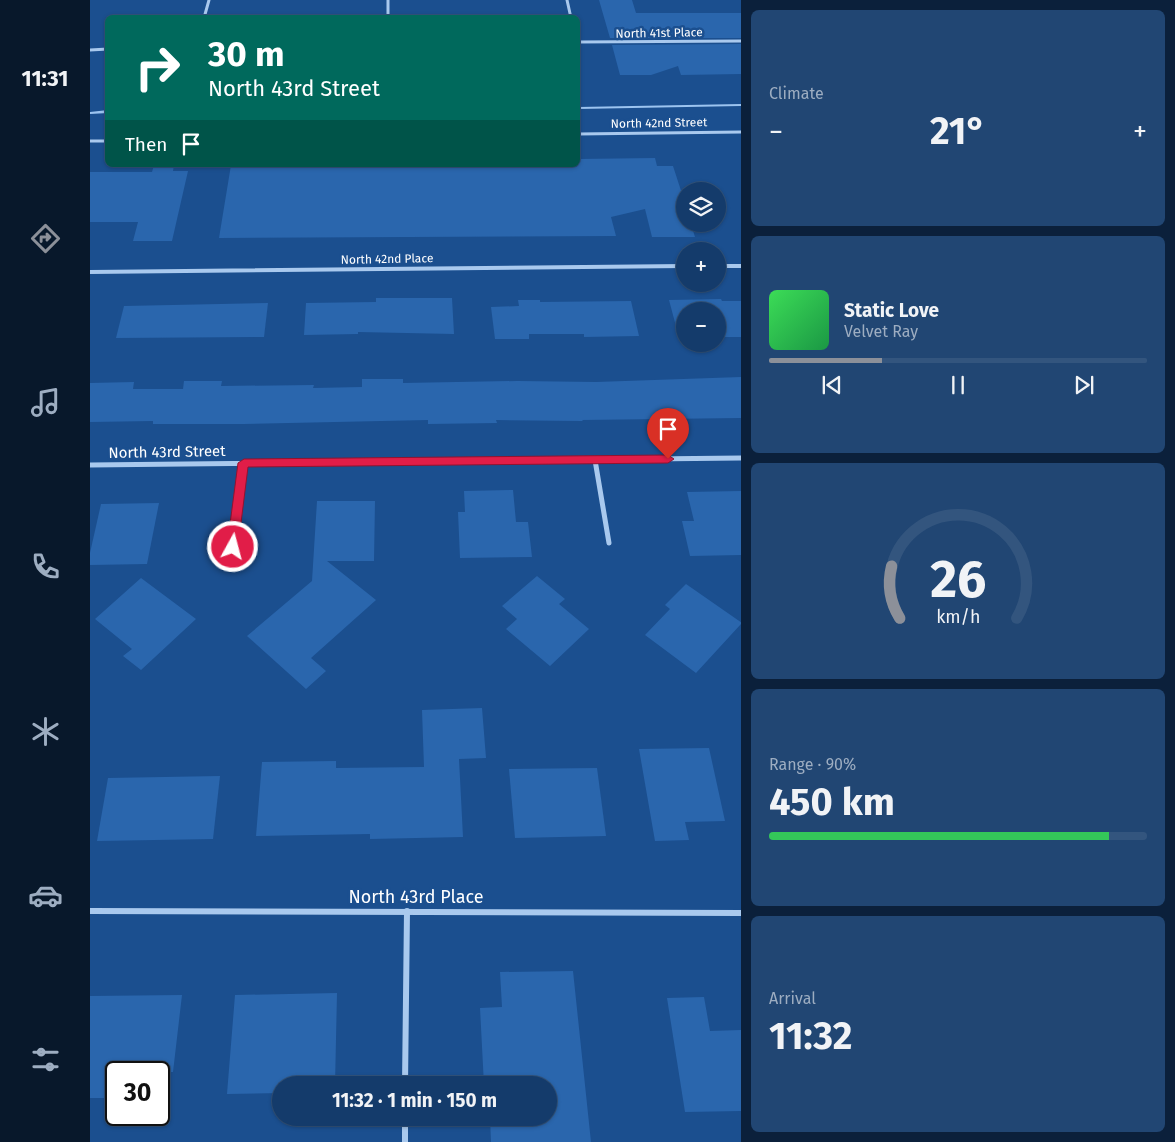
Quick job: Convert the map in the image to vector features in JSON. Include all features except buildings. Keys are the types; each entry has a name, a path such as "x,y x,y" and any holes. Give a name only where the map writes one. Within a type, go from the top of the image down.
{"street":[{"path":"205,15 208,0"},
{"path":"388,0 388,15"},
{"path":"567,0 570,15"},
{"name":"North 41st Place","path":"580,42 741,41"},
{"path":"90,50 105,49"},
{"name":"North 42nd Street","path":"580,134 741,132"},
{"path":"90,141 105,141"},
{"name":"North 42nd Place","path":"90,272 676,266"},
{"path":"726,266 741,266"},
{"name":"North 43rd Street","path":"90,465 741,458"},
{"path":"595,460 609,544"},
{"name":"North 43rd Street","path":"233,547 244,463"},
{"name":"North 43rd Place","path":"90,910 741,913"},
{"path":"405,1076 407,911"},
{"path":"405,1126 405,1142"}],"waterway":[{"path":"580,108 741,105"},
{"path":"90,113 105,111"}],"route":[{"path":"233,547 244,463 668,459"}]}
